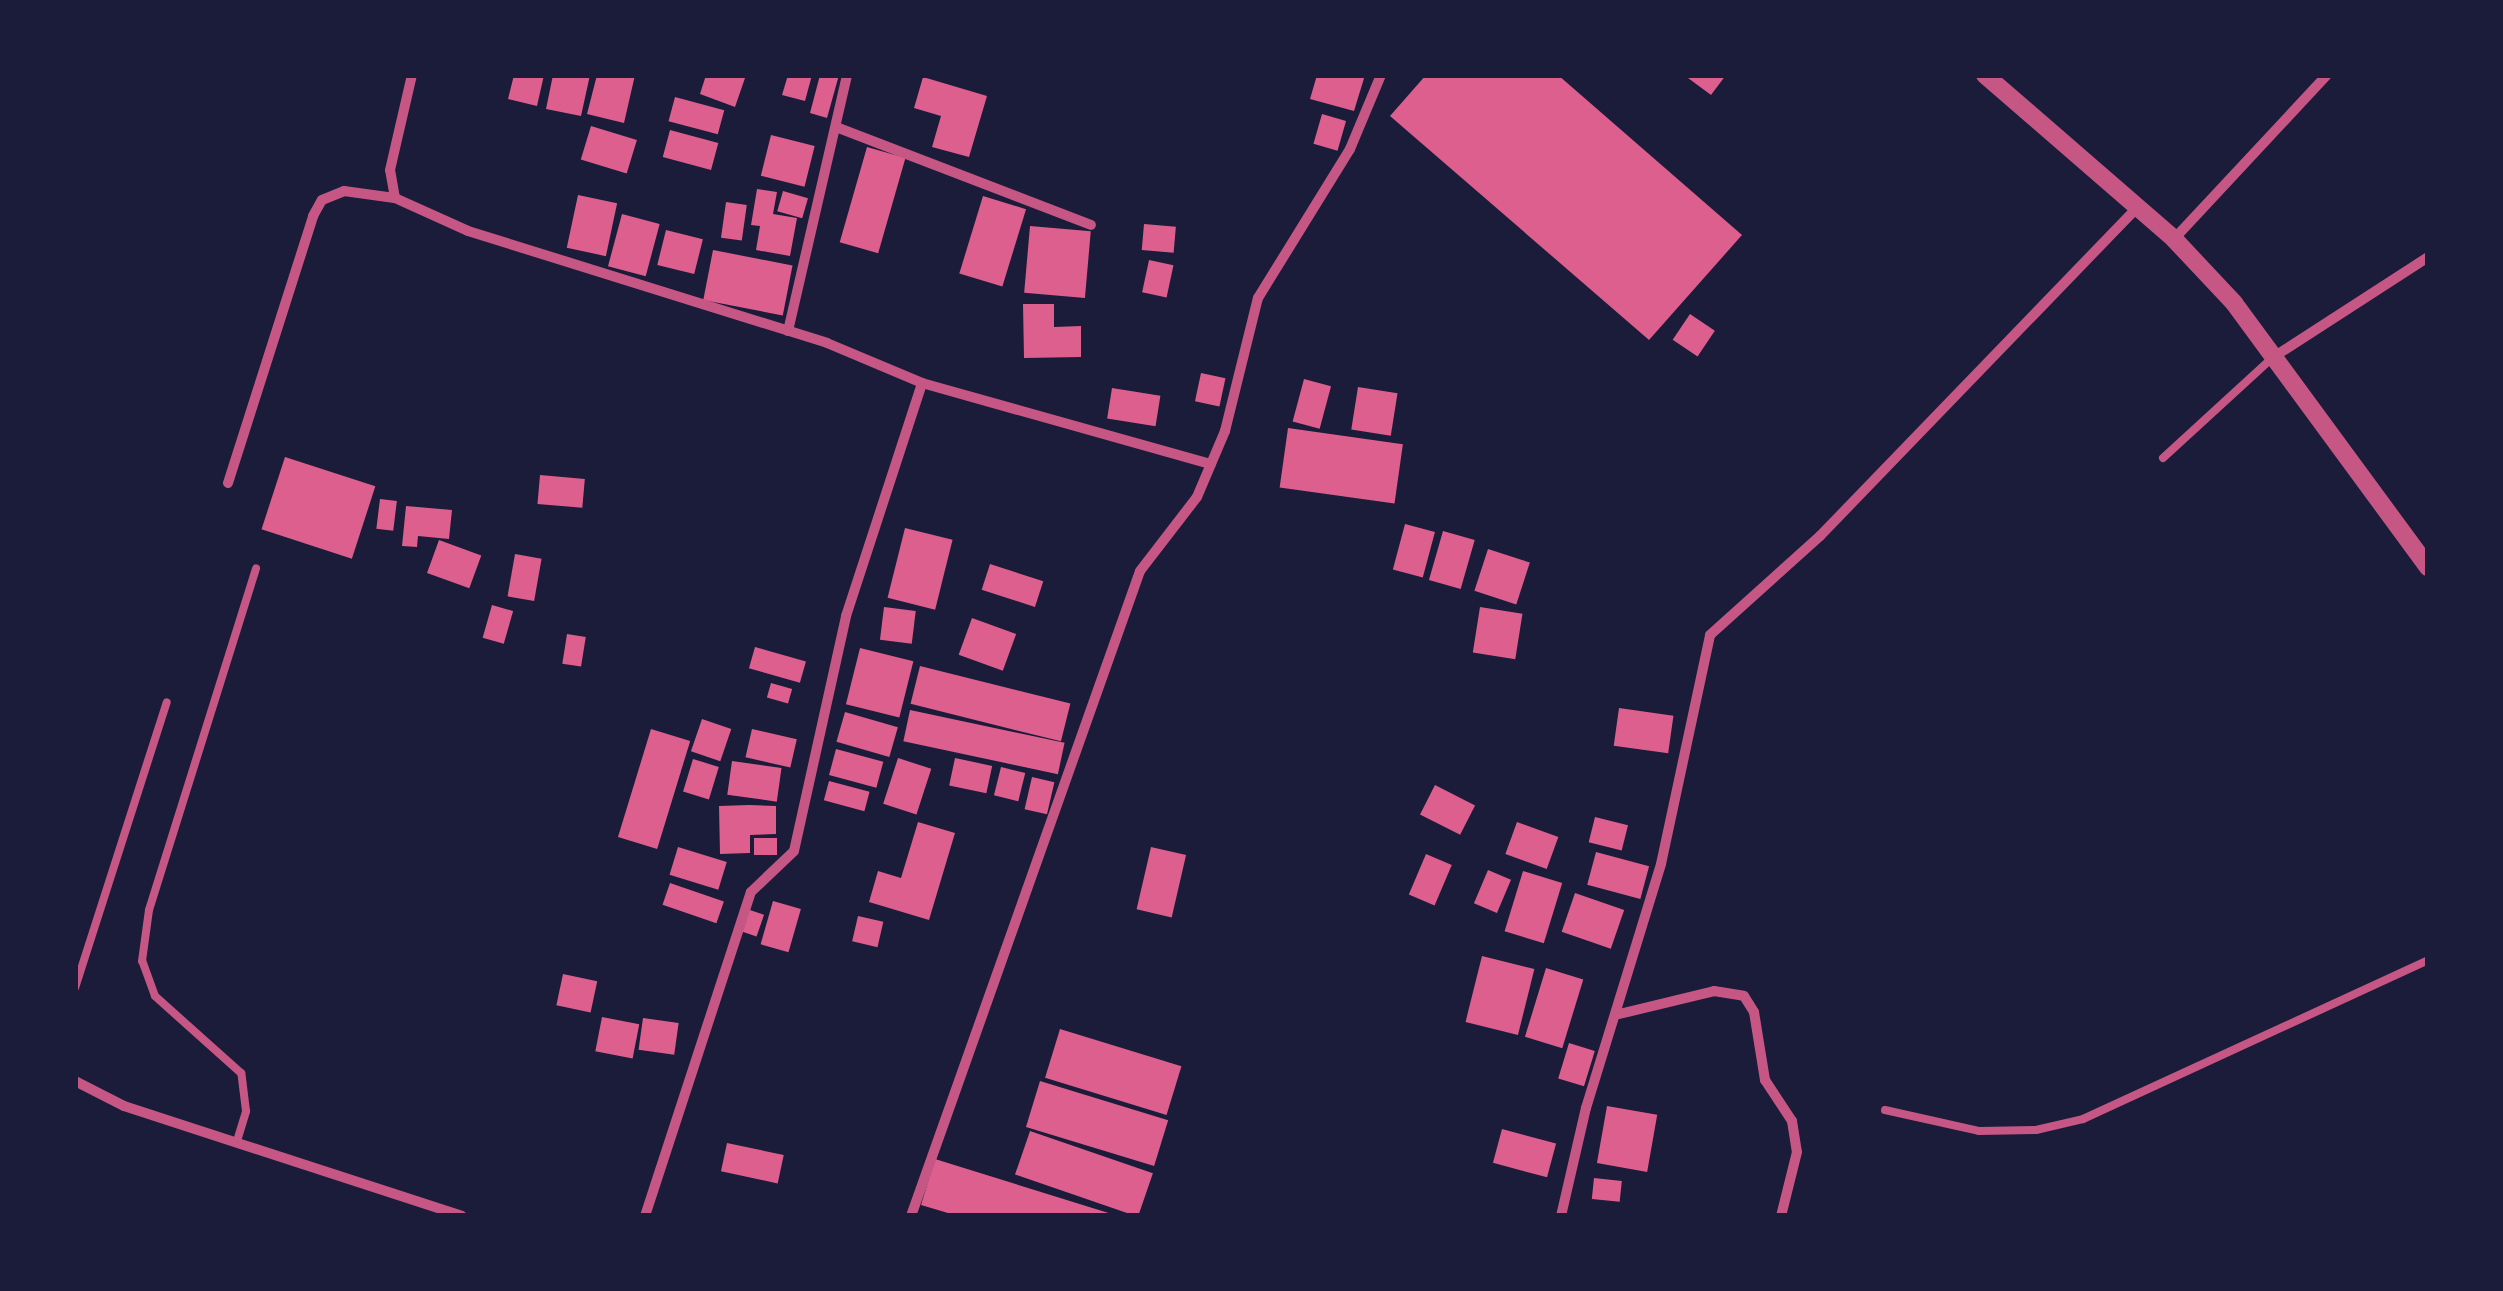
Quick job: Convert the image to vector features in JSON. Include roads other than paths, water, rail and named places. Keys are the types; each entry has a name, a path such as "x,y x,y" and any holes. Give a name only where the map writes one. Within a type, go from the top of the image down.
{"street":[{"path":"395,198 390,170 412,75"},
{"path":"788,331 847,75"},
{"path":"911,1216 1140,570 1197,498 1211,464 1258,298 1350,150 1382,75"},
{"path":"1985,75 2174,239 2234,303 2428,567"},
{"path":"2174,239 2327,75"},
{"path":"836,127 1091,226"},
{"path":"228,483 313,216 322,200 344,191 395,198 468,231 788,331 922,383 1211,464"},
{"path":"1561,1216 1661,864 1710,636 1820,536 2137,208"},
{"path":"2272,358 2428,257"},
{"path":"645,1216 752,892 794,851 846,616 922,383"},
{"path":"1615,1015 1714,991 1744,996 1754,1012 1765,1080 1792,1122 1797,1152 1781,1216"},
{"path":"75,1082 124,1106 462,1216"}],"lane":[{"path":"2163,458 2272,358"},
{"path":"237,1141 246,1111 241,1073 154,996 142,961 149,910 256,568"},
{"path":"75,988 167,702"},
{"path":"1885,1110 1978,1130 2036,1130 2083,1120 2428,960"}]}
